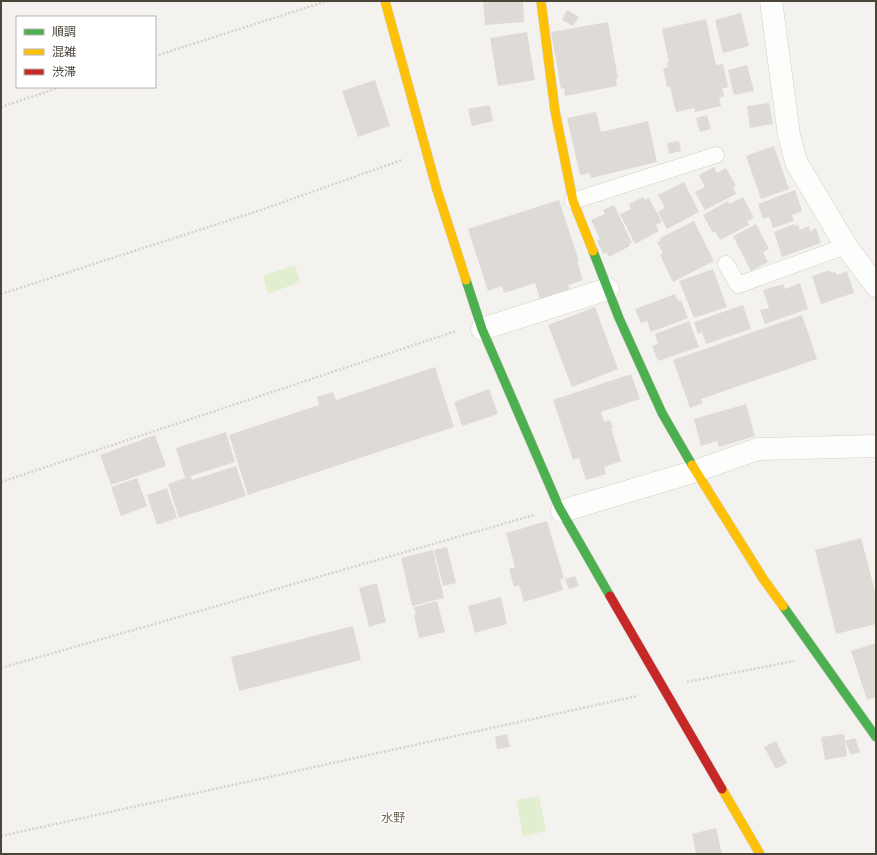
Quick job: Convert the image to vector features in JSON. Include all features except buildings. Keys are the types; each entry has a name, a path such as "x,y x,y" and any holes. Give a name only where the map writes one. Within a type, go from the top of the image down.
{"street":[{"path":"385,1 437,190 481,326 516,411 560,509 662,688 760,854"},
{"path":"542,1 555,111 573,202 608,289 662,413 696,471 764,580 816,650 876,737"},
{"path":"771,1 789,135 796,162 846,246 876,286"},
{"path":"481,326 608,289"},
{"path":"560,509 696,471 758,449 876,446"}],"lane":[{"path":"573,202 716,155"},
{"path":"726,264 738,285 846,246"}],"path":[{"path":"156,56 327,1"},
{"path":"1,107 58,88"},
{"path":"1,294 258,211 426,151"},
{"path":"1,482 481,326"},
{"path":"1,668 560,509"},
{"path":"1,836 662,688 792,662 816,650"}],"green space":[{"path":"295,265 300,282 268,294 263,276"},
{"path":"539,796 546,831 523,836 516,800"}],"traffic: fast":[{"path":"593,251 619,318 662,413 692,465"},
{"path":"466,280 482,329 559,507 610,596"},
{"path":"783,606 876,737"}],"traffic: slow":[{"path":"385,1 437,190 466,280"},
{"path":"541,1 555,111 573,201 593,251"},
{"path":"692,465 764,580 783,606"},
{"path":"722,789 760,854"}],"traffic: jam":[{"path":"610,596 722,789"}],"district":[{"name":"水野","path":"393,818"}]}
